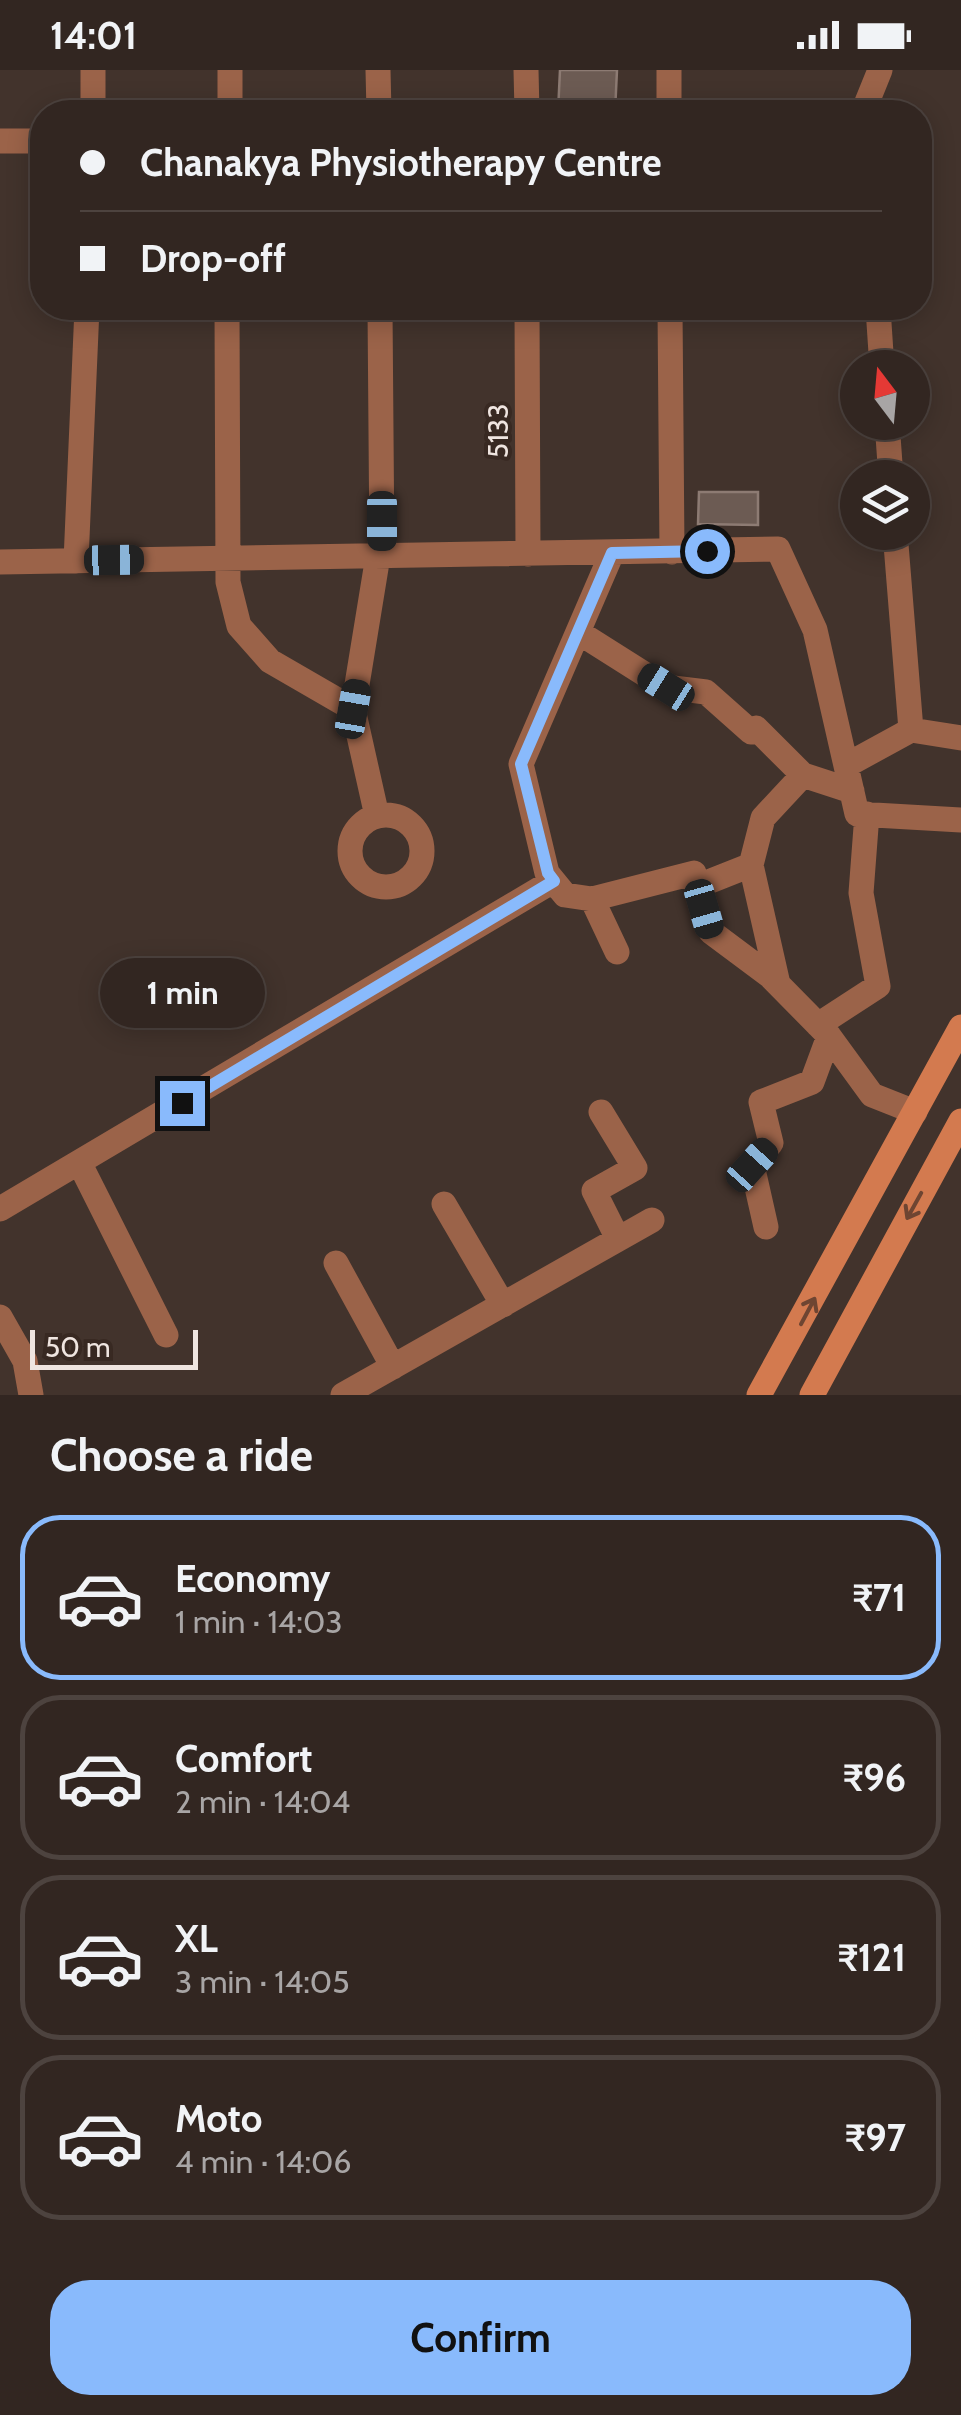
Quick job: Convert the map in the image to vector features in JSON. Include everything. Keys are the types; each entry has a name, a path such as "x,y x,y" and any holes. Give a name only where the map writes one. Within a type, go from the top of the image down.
{"main road":[{"path":"759,1395 961,1027"},
{"path":"812,1395 961,1121"}],"street":[{"path":"92,70 93,100"},
{"path":"230,70 230,100"},
{"path":"378,70 379,100"},
{"path":"526,70 527,100"},
{"path":"669,70 669,100"},
{"path":"867,100 880,70"},
{"path":"0,141 30,141"},
{"path":"76,561 86,320"},
{"path":"227,320 228,582 239,626 270,661 353,709"},
{"path":"377,816 353,709 380,556 380,320"},
{"name":"5133","path":"528,320 528,554"},
{"path":"670,320 672,552"},
{"path":"879,320 881,350"},
{"path":"0,562 778,549 815,630 856,814 961,820"},
{"path":"896,550 911,730"},
{"path":"612,553 521,764 548,873 565,895 592,898 694,873 711,932 778,984 824,1030 872,1094 915,1112"},
{"path":"578,632 666,687 706,692 751,732 756,728 804,775 852,791"},
{"path":"847,764 911,730 961,738"},
{"path":"778,984 751,865 762,818 804,775"},
{"path":"766,1227 752,1165 771,1143 760,1102 812,1082 824,1030 878,986 862,893 867,814"},
{"path":"698,886 751,865"},
{"path":"0,1209 554,881"},
{"path":"592,898 617,952"},
{"path":"601,1112 636,1168 594,1191 618,1239"},
{"path":"80,1164 166,1335"},
{"path":"444,1204 502,1305"},
{"path":"343,1395 652,1220"},
{"path":"336,1263 393,1367"},
{"path":"0,1317 25,1361 31,1395"}],"building":[{"path":"560,70 617,70 616,100 559,100"},
{"path":"699,492 758,492 758,525 698,524"}],"route":[{"path":"182,1103 554,881 548,873 521,764 612,553 707,551"}]}
